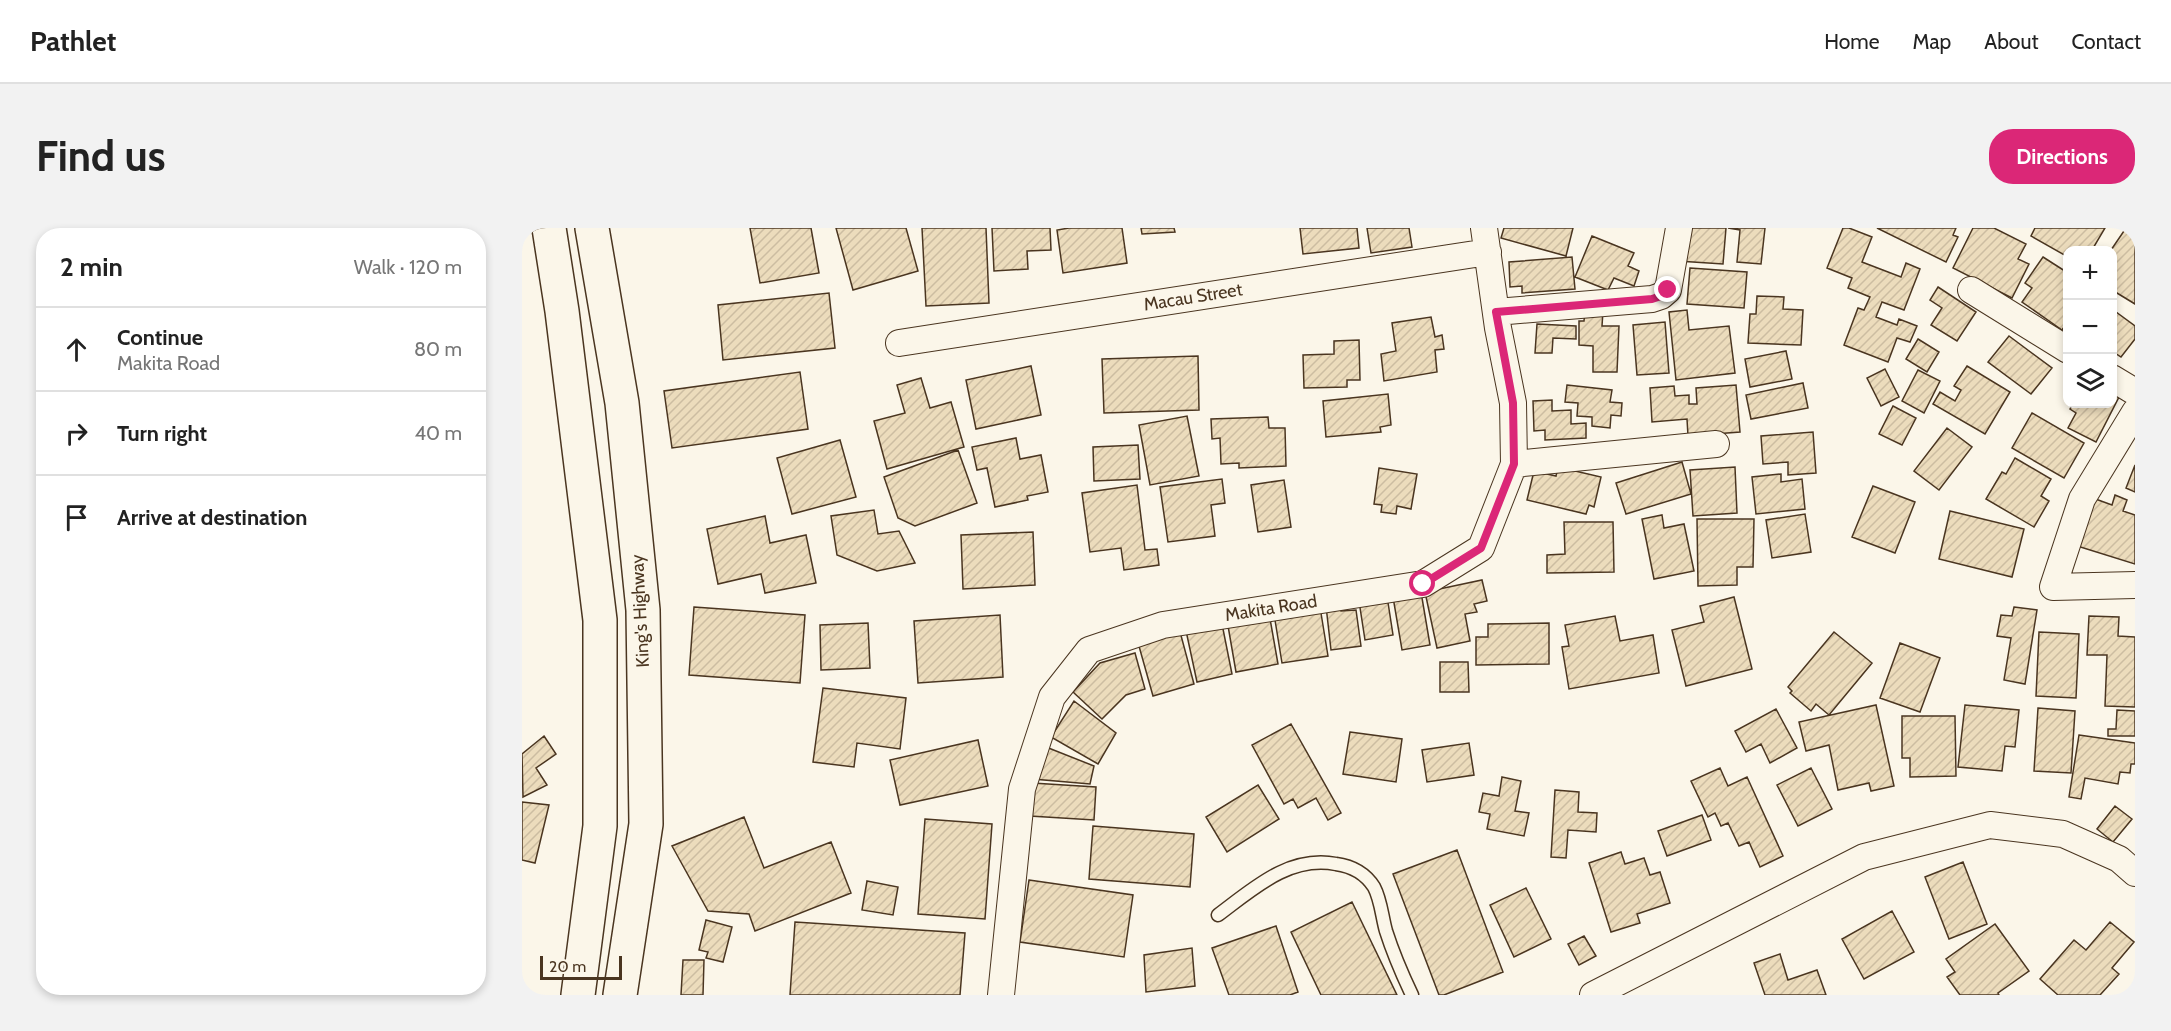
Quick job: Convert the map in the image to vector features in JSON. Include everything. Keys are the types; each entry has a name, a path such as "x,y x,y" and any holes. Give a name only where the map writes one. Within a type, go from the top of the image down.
{"highway":[{"name":"King's Highway","path":"592,228 622,403 643,610 646,824 620,995"},
{"path":"548,230 562,311 600,620 600,826 578,995"}],"street":[{"path":"1496,312 1652,299 1661,296 1668,290 1678,228"},
{"name":"Makita Road","path":"1001,995 1022,789 1052,697 1089,650 1163,625 1423,584 1481,548 1514,464 1513,403 1496,312 1486,240"},
{"name":"Macau Street","path":"899,343 1486,240"},
{"path":"1971,290 2063,348"},
{"path":"2117,381 2135,392"},
{"path":"2135,412 2082,499 2053,587 2135,585"},
{"path":"1514,464 1716,444"},
{"path":"1593,995 1864,857 1990,825 2063,834 2119,859 2135,873"}],"lane":[{"path":"1218,915 1276,873 1292,867 1310,862 1326,862 1355,869 1366,878 1379,899 1393,951 1412,995"}],"building":[{"path":"750,228 811,228 819,273 760,283"},
{"path":"836,228 906,228 918,271 853,290"},
{"path":"922,228 986,228 989,303 926,306"},
{"path":"992,228 1050,228 1051,250 1027,251 1028,269 994,271"},
{"path":"1122,228 1127,263 1063,273 1057,230"},
{"path":"1141,228 1174,228 1175,232 1142,234"},
{"path":"1300,228 1357,228 1359,248 1303,254"},
{"path":"1367,228 1409,228 1412,247 1371,253"},
{"path":"1504,228 1573,228 1566,256 1501,238"},
{"path":"1681,228 1726,228 1723,264 1678,261"},
{"path":"1728,228 1765,228 1761,264 1737,262 1740,230"},
{"path":"1843,228 1872,237 1862,262 1901,277 1906,263 1920,269 1904,310 1882,302 1876,317 1897,325 1899,319 1917,326 1910,342 1897,338 1888,362 1844,345 1858,308 1864,310 1870,297 1848,288 1852,278 1827,268"},
{"path":"1877,228 1956,228 1953,235 1958,237 1946,262"},
{"path":"1973,228 1994,228 2026,244 2018,259 2029,264 2012,298 1953,268"},
{"path":"2035,228 2105,228 2094,246 2063,246 2063,254 2031,236"},
{"path":"2126,228 2135,232 2135,304 2117,293 2117,246 2114,246"},
{"path":"1592,236 1634,253 1628,266 1639,271 1634,286 1614,278 1608,290 1575,277"},
{"path":"1572,257 1575,289 1522,293 1522,286 1510,287 1509,262"},
{"path":"2043,257 2063,270 2062,330 2022,302 2032,288 2025,283"},
{"path":"1690,268 1747,272 1744,308 1687,304"},
{"path":"1938,287 1976,312 1957,341 1931,325 1942,308 1930,300"},
{"path":"829,293 835,348 723,360 718,305"},
{"path":"1757,296 1784,297 1783,309 1803,310 1801,345 1748,343 1750,314 1756,314"},
{"path":"1687,310 1689,330 1729,326 1735,373 1676,380 1669,312"},
{"path":"1585,311 1603,311 1602,326 1619,326 1617,372 1593,372 1593,346 1579,345 1579,321 1584,321"},
{"path":"2117,313 2135,326 2135,339 2121,357 2117,354"},
{"path":"1431,317 1435,337 1442,335 1444,349 1435,350 1437,372 1384,381 1381,354 1396,351 1392,323"},
{"path":"1665,322 1669,373 1637,375 1633,325"},
{"path":"1537,324 1576,326 1576,339 1553,338 1552,353 1535,353"},
{"path":"2009,336 2052,368 2031,394 1988,362"},
{"path":"1918,339 1939,352 1927,372 1906,359"},
{"path":"1359,340 1360,380 1347,380 1347,387 1304,388 1303,355 1334,354 1334,341"},
{"path":"1786,351 1792,379 1750,387 1745,359"},
{"path":"1198,356 1199,410 1104,413 1102,359"},
{"path":"1031,366 1041,415 976,429 966,380"},
{"path":"1967,366 2010,392 1985,434 1933,404 1940,392 1955,401 1961,390 1954,386"},
{"path":"1885,369 1899,397 1881,406 1867,378"},
{"path":"1918,370 1940,381 1924,413 1902,401"},
{"path":"800,372 808,429 672,448 664,391"},
{"path":"921,378 930,408 951,402 964,447 887,469 874,421 905,413 897,385"},
{"path":"1803,383 1808,408 1751,419 1746,395"},
{"path":"1567,385 1612,390 1610,402 1622,403 1621,416 1611,415 1610,428 1592,426 1592,417 1577,416 1578,403 1565,402"},
{"path":"1736,385 1740,432 1688,436 1687,419 1652,422 1650,388 1674,386 1675,396 1689,395 1689,404 1697,404 1696,388"},
{"path":"1388,394 1391,425 1380,427 1381,432 1326,437 1323,401"},
{"path":"1552,400 1552,411 1571,410 1571,424 1586,423 1586,438 1545,440 1545,430 1534,431 1533,401"},
{"path":"1893,406 1916,418 1902,445 1879,434"},
{"path":"2113,408 2096,442 2068,428 2076,413 2070,409"},
{"path":"2032,413 2084,443 2064,478 2012,448"},
{"path":"1187,416 1199,476 1150,485 1139,425"},
{"path":"1268,417 1269,428 1285,428 1286,466 1239,468 1239,463 1221,464 1220,438 1212,439 1211,419"},
{"path":"1947,428 1972,447 1939,490 1914,471"},
{"path":"1813,432 1816,473 1788,475 1788,462 1763,464 1761,436"},
{"path":"1016,438 1020,459 1041,455 1048,492 1027,496 1028,500 995,507 987,468 977,470 972,447"},
{"path":"840,440 856,497 792,514 777,458"},
{"path":"1138,445 1140,479 1094,481 1093,447"},
{"path":"958,450 977,503 915,526 898,518 884,477"},
{"path":"2015,458 2051,479 2041,496 2049,501 2034,527 1986,499 2002,472 2006,474"},
{"path":"1682,462 1691,494 1626,514 1616,483"},
{"path":"2135,465 2135,492 2126,488"},
{"path":"1558,467 1601,477 1594,507 1589,505 1586,514 1527,500 1534,471 1556,476"},
{"path":"1735,467 1737,513 1693,516 1690,470"},
{"path":"1379,468 1417,474 1411,509 1397,506 1396,514 1381,512 1382,505 1374,504"},
{"path":"1781,474 1781,482 1802,479 1805,509 1756,514 1752,477"},
{"path":"1222,479 1225,503 1211,505 1215,536 1168,542 1160,487"},
{"path":"1284,480 1291,527 1258,532 1251,485"},
{"path":"1137,485 1145,550 1157,549 1159,565 1124,570 1121,548 1090,552 1082,493"},
{"path":"1873,486 1915,502 1895,553 1852,537"},
{"path":"2115,495 2127,500 2123,511 2135,515 2135,564 2074,545 2090,497 2112,505"},
{"path":"874,510 878,534 899,531 915,563 877,571 837,555 831,516"},
{"path":"1950,511 2024,529 2012,577 1939,559"},
{"path":"1805,514 1811,552 1772,558 1766,520"},
{"path":"1662,515 1664,528 1684,524 1694,571 1654,579 1642,519"},
{"path":"765,516 770,543 806,535 816,583 765,593 761,574 718,584 707,529"},
{"path":"1697,519 1754,519 1753,567 1737,567 1737,585 1698,586"},
{"path":"1564,522 1613,522 1614,572 1547,573 1547,555 1565,554"},
{"path":"1033,532 1035,585 963,589 961,535"},
{"path":"1482,580 1487,601 1474,604 1477,612 1465,614 1470,641 1437,648 1425,592"},
{"path":"1421,592 1430,645 1402,650 1393,597"},
{"path":"1387,596 1393,635 1365,640 1359,601"},
{"path":"1734,597 1752,669 1686,686 1672,630 1704,622 1700,606"},
{"path":"1340,604 1341,611 1356,610 1361,646 1331,650 1326,606"},
{"path":"694,607 805,615 800,683 689,675"},
{"path":"1320,607 1328,656 1282,663 1274,614"},
{"path":"2014,607 2037,610 2025,684 2004,680 2011,638 1997,636 2001,615 2012,616"},
{"path":"1269,613 1278,664 1236,672 1227,620"},
{"path":"1000,615 1003,677 918,683 914,621"},
{"path":"1615,616 1620,641 1653,635 1659,673 1569,689 1562,647 1569,646 1565,625"},
{"path":"2089,616 2119,617 2118,636 2135,637 2135,707 2105,706 2107,655 2087,655"},
{"path":"1221,619 1232,674 1197,682 1185,626"},
{"path":"868,623 870,668 821,670 820,625"},
{"path":"1549,623 1549,664 1476,665 1476,637 1488,637 1488,624"},
{"path":"1179,628 1194,684 1153,696 1137,639"},
{"path":"1834,632 1872,663 1829,715 1816,704 1811,711 1790,693 1792,691 1788,687"},
{"path":"2039,632 2079,634 2076,698 2036,696"},
{"path":"1900,643 1940,658 1920,712 1880,698"},
{"path":"1135,653 1145,689 1126,695 1102,719 1073,692 1100,663"},
{"path":"1440,662 1468,662 1469,692 1440,692"},
{"path":"823,688 906,698 900,749 857,743 854,767 813,762"},
{"path":"1074,701 1116,733 1098,764 1051,737"},
{"path":"1876,705 1894,786 1871,791 1869,783 1838,790 1829,745 1806,751 1799,722"},
{"path":"1965,705 2019,710 2015,747 2005,746 2002,771 1958,767"},
{"path":"2038,708 2075,711 2071,773 2034,771"},
{"path":"1776,709 1797,748 1770,763 1761,744 1746,752 1735,731"},
{"path":"2117,710 2135,711 2135,736 2108,736 2108,729 2116,729"},
{"path":"1902,716 1955,716 1956,776 1910,777 1910,758 1902,758"},
{"path":"1291,724 1341,813 1328,820 1316,798 1298,808 1293,799 1284,804 1252,745"},
{"path":"1350,732 1402,739 1396,782 1343,774"},
{"path":"2079,735 2135,743 2135,764 2131,764 2130,773 2120,772 2118,784 2085,778 2081,799 2069,797"},
{"path":"544,736 556,754 536,768 547,785 523,797 522,754"},
{"path":"978,740 988,786 900,805 890,760"},
{"path":"1469,743 1474,775 1427,782 1422,750"},
{"path":"1046,747 1094,766 1090,784 1033,779"},
{"path":"1720,768 1728,786 1747,777 1783,856 1760,867 1749,842 1739,846 1728,823 1721,826 1715,813 1708,817 1691,781"},
{"path":"1811,768 1832,809 1798,826 1777,785"},
{"path":"1502,777 1521,781 1515,811 1529,813 1524,836 1487,829 1490,814 1479,812 1483,793 1499,796"},
{"path":"1032,783 1096,787 1094,820 1030,816"},
{"path":"1258,785 1279,819 1227,852 1206,817"},
{"path":"1555,790 1579,792 1578,812 1597,813 1596,832 1568,830 1566,858 1551,857"},
{"path":"522,802 549,805 535,863 522,860"},
{"path":"2115,806 2132,819 2113,842 2097,829"},
{"path":"1702,815 1711,840 1667,856 1658,831"},
{"path":"744,817 764,868 831,842 851,893 755,931 749,914 708,911 672,846"},
{"path":"925,819 992,824 985,919 918,914"},
{"path":"1093,826 1194,834 1190,887 1089,879"},
{"path":"1457,850 1503,972 1439,995 1393,874"},
{"path":"1621,852 1625,864 1644,858 1650,875 1660,872 1670,903 1637,914 1640,923 1611,932 1589,863"},
{"path":"1963,862 1987,924 1949,939 1925,877"},
{"path":"1029,880 1133,895 1124,957 1020,942"},
{"path":"867,881 898,887 893,915 862,910"},
{"path":"1526,888 1551,939 1514,957 1490,905"},
{"path":"1352,902 1397,995 1321,995 1291,932"},
{"path":"1892,911 1914,952 1864,979 1842,939"},
{"path":"706,920 732,927 723,962 706,958 708,952 699,950"},
{"path":"795,922 965,933 960,995 790,995"},
{"path":"2110,922 2134,942 2112,968 2119,974 2100,995 2058,995 2040,979 2074,940 2086,950"},
{"path":"1995,924 2029,971 1998,993 1999,995 1960,995 1947,977 1955,972 1946,959"},
{"path":"1276,926 1298,992 1290,995 1229,995 1212,948"},
{"path":"1584,936 1596,956 1579,965 1568,944"},
{"path":"1192,948 1195,986 1146,992 1144,955"},
{"path":"1780,954 1788,980 1817,970 1826,995 1765,995 1754,963"},
{"path":"683,960 704,960 703,995 681,995"}],"route":[{"path":"1423,584 1481,548 1514,464 1513,403 1496,312 1652,299 1668,290"}]}
